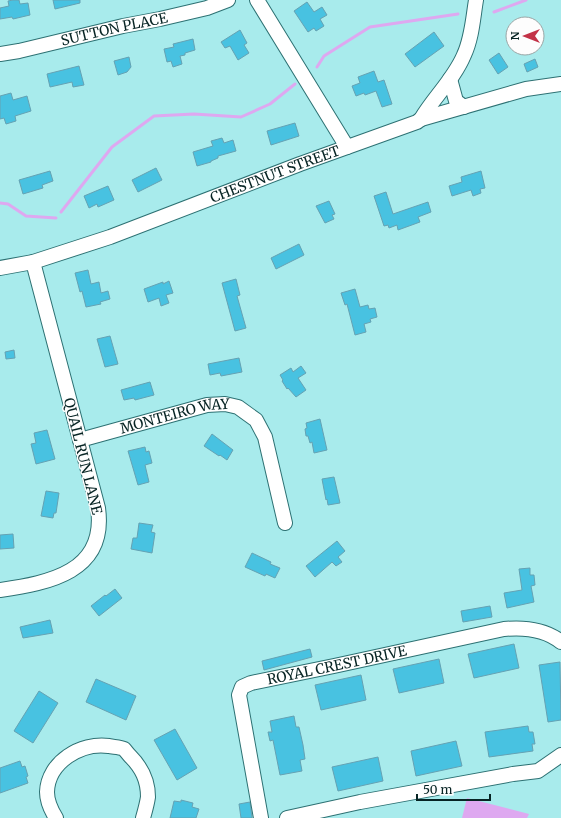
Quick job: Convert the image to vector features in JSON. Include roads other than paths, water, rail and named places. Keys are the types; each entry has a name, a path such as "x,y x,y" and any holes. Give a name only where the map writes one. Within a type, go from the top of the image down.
{"street":[{"name":"SUTTON PLACE","path":"0,54 207,8 228,0"},
{"path":"257,0 347,147"},
{"path":"421,119 458,68 467,48 476,0"},
{"path":"450,79 456,101 464,107"},
{"name":"CHESTNUT STREET","path":"0,268 33,262 75,249 421,119 526,89 561,84"},
{"name":"QUAIL RUN LANE","path":"0,590 35,584 61,576 76,568 92,549 97,539 99,518 33,262"},
{"name":"MONTEIRO WAY","path":"80,440 207,405 225,404 238,407 256,420 265,437 285,522"},
{"name":"ROYAL CREST DRIVE","path":"261,818 239,695 242,687 251,683 504,629 516,628 542,631 561,642"},
{"path":"56,818 48,802 47,793 52,774 58,766 75,751 96,745 123,749 137,763 144,775 147,787 148,799 143,818"},
{"path":"287,818 360,802 513,774 538,771 561,755"}],"waterway":[{"path":"494,12 526,0"},
{"path":"317,67 324,56 370,27 458,14"},
{"path":"61,212 112,147 154,116 194,114 241,117 270,104 295,84"},
{"path":"0,203 8,204 26,216 56,218"}]}
